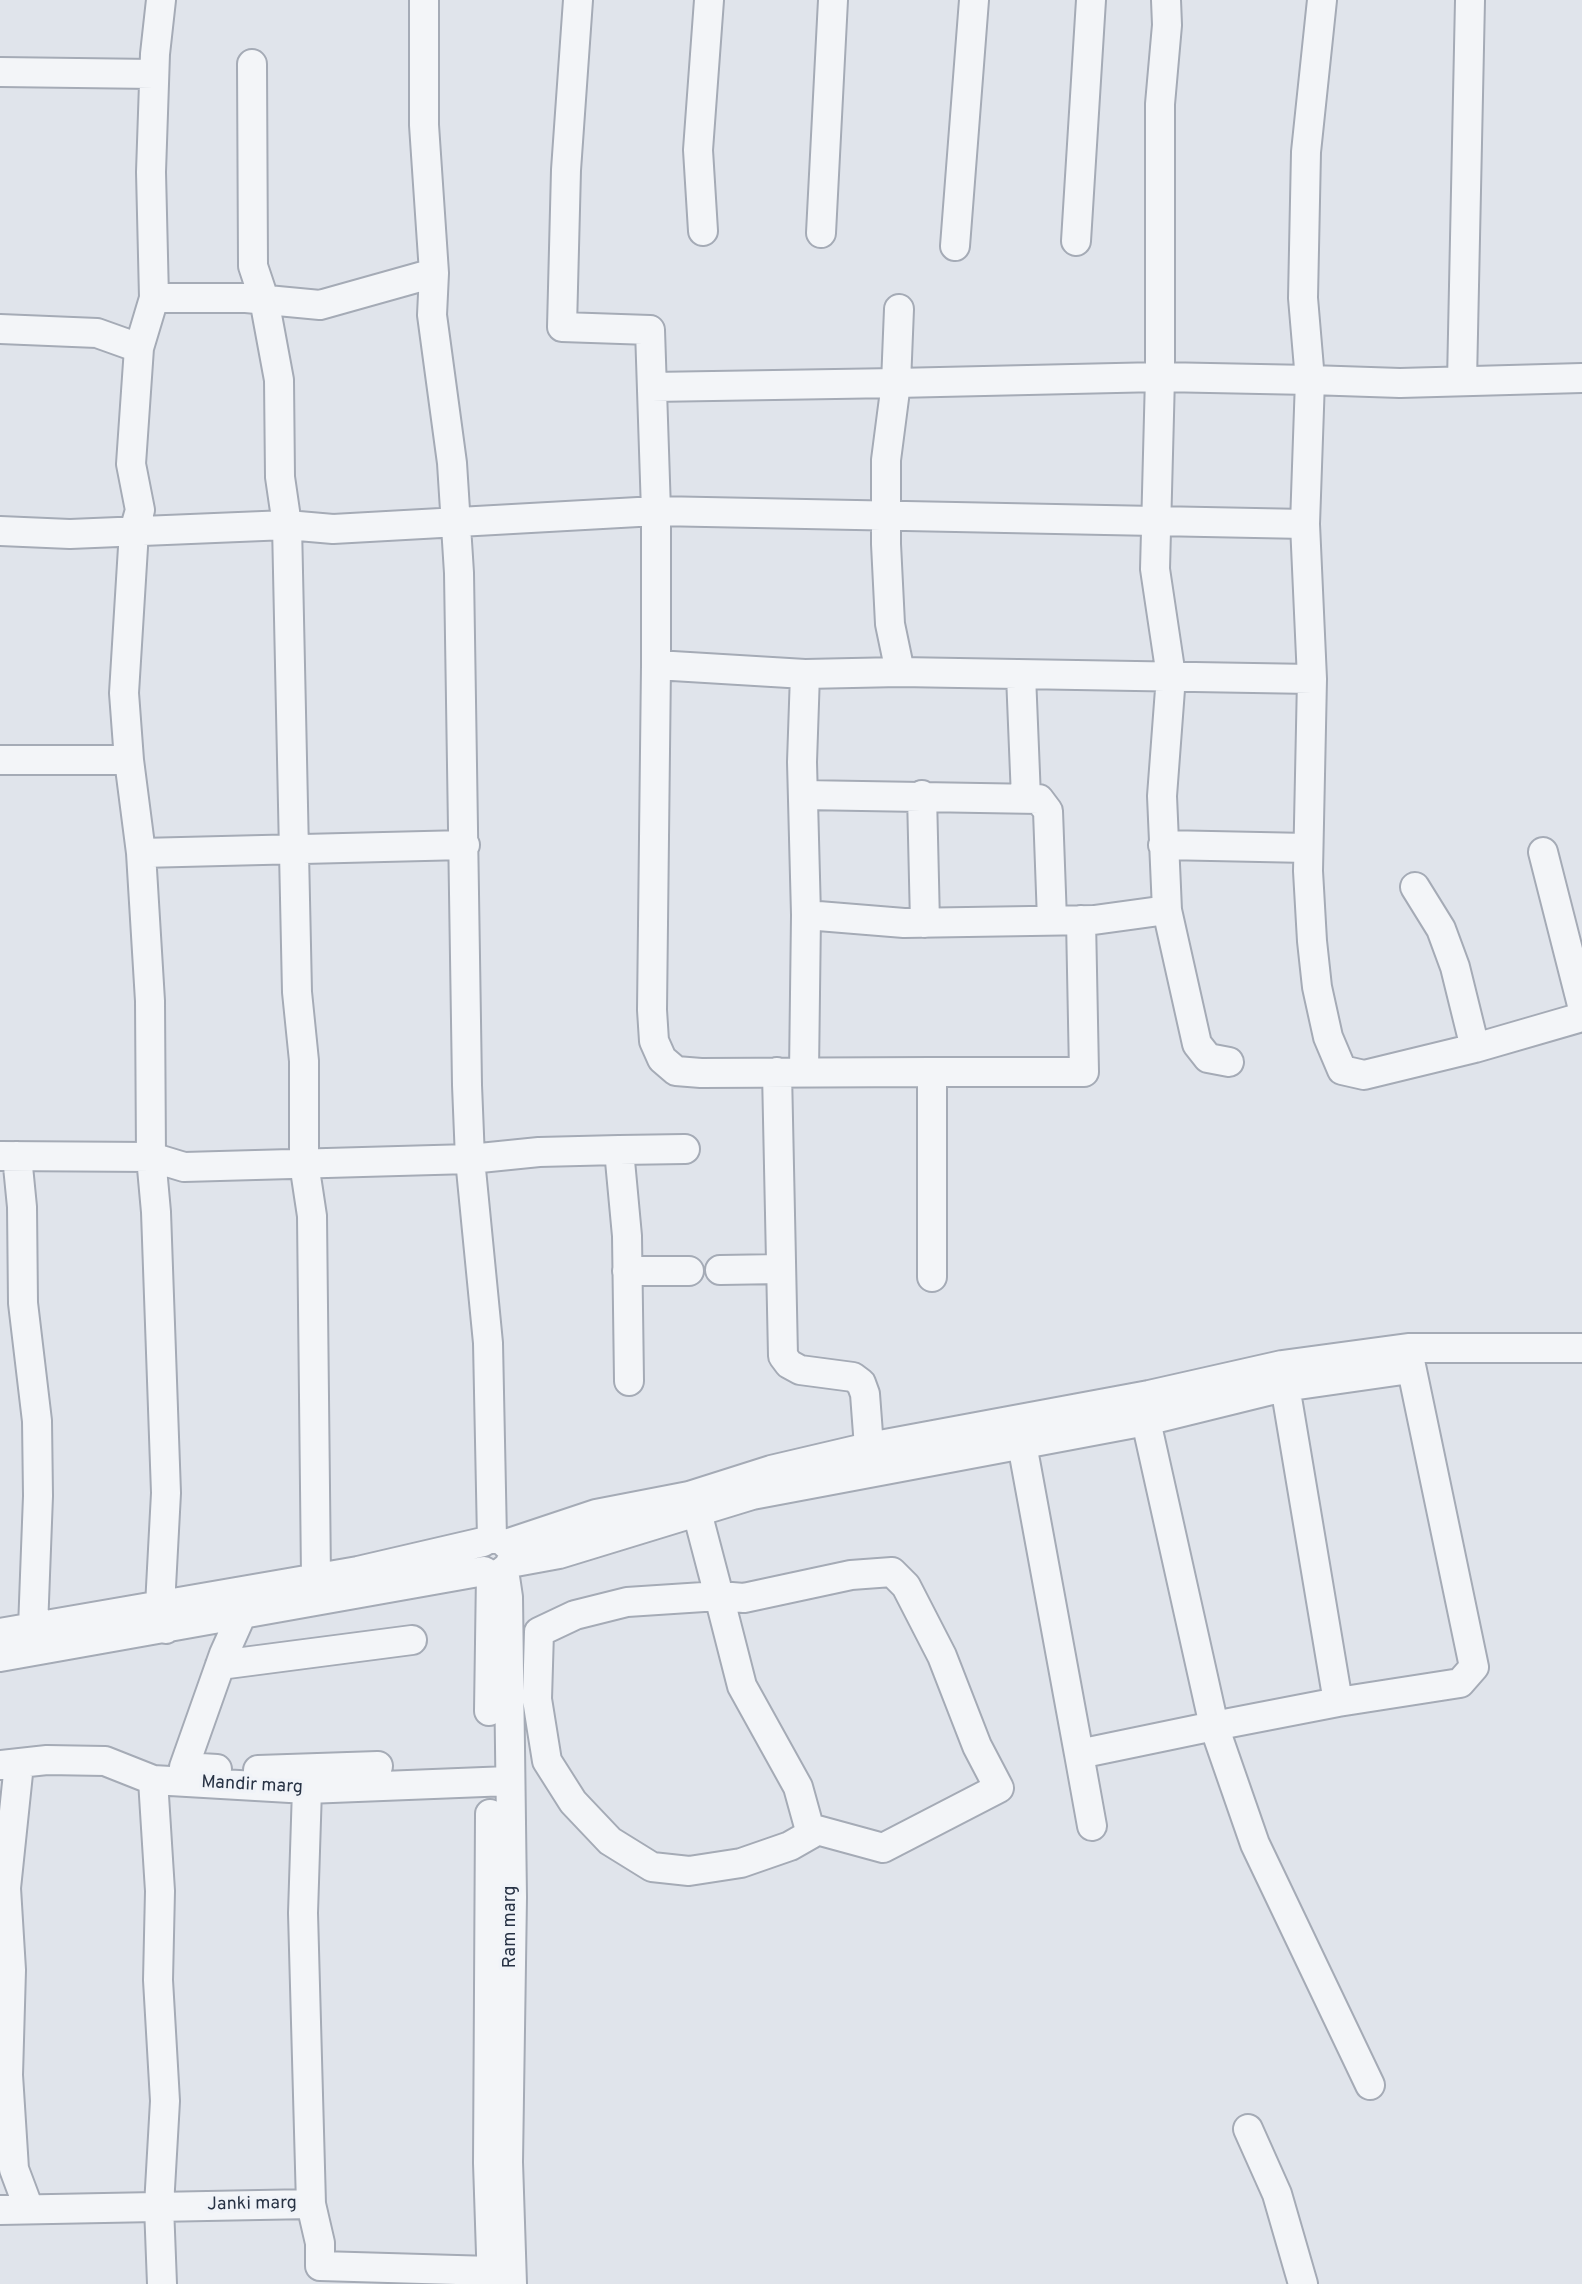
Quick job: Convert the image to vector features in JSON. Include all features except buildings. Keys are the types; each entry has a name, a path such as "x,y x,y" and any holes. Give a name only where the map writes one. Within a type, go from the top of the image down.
{"street":[{"path":"161,0 154,74 151,172 154,298 139,348 131,464 139,510 134,531 124,693 128,760 141,853 150,1002 152,1157 166,1493 163,1617"},
{"name":"Ram marg","path":"424,0 424,125 434,273 432,315 457,521 470,1159 488,1343 496,1558 508,1597 499,1782 512,1897 508,2162 498,2280"},
{"path":"578,0 566,170 562,327 650,330 656,511 654,1041 662,1059 676,1071 1084,1072 1081,920"},
{"path":"702,231 698,150 709,0"},
{"path":"821,233 833,0"},
{"path":"955,246 974,0"},
{"path":"1076,241 1091,0"},
{"path":"1166,0 1167,25 1160,104 1160,377 1155,522 1155,569 1171,676 1162,796 1163,845 1167,910 1197,1044 1208,1058 1229,1062"},
{"path":"1322,0 1306,152 1303,298 1310,380 1305,524 1312,679 1308,848 1317,987 1328,1037 1342,1070 1364,1075 1475,1048 1582,1017"},
{"path":"1462,381 1470,0"},
{"path":"252,64 253,266 264,299 279,380 280,477 287,525 298,992 304,1061 304,1163 312,1216 322,1588"},
{"path":"0,72 154,74"},
{"path":"154,298 264,299 320,305 434,273"},
{"path":"899,309 896,383 886,460 890,624 900,671"},
{"path":"0,329 97,333 139,348"},
{"path":"652,387 1160,377 1400,383 1582,378"},
{"path":"0,531 70,534 287,525 333,529 656,511 1305,524"},
{"path":"656,665 804,674 900,671 1312,679"},
{"path":"804,674 806,915 790,1072 781,1269 783,1356 789,1364 800,1370 853,1377 861,1383 867,1407 869,1447"},
{"path":"1021,675 1026,798"},
{"path":"0,760 128,760"},
{"path":"803,795 1040,799 1048,811 1052,920"},
{"path":"922,795 925,922"},
{"path":"141,853 465,845"},
{"path":"1163,845 1308,848"},
{"path":"1543,852 1582,1005"},
{"path":"1415,887 1430,907 1446,942 1475,1048"},
{"path":"806,915 925,922 1081,920 1167,910"},
{"path":"932,1072 932,1277"},
{"path":"34,1639 37,1421 23,1303 22,1207 8,1156 152,1157 184,1167 470,1159 539,1152 685,1149"},
{"path":"619,1150 627,1271 629,1381"},
{"path":"720,1270 781,1269"},
{"path":"627,1271 689,1271"},
{"path":"496,1558 596,1514 689,1496 771,1470 869,1447 1149,1395 1409,1358 1582,1348"},
{"path":"1079,1754 1338,1702 1460,1683 1474,1667 1409,1358"},
{"path":"163,1617 242,1616 410,1560 559,1554 752,1495 1146,1421 1283,1376"},
{"path":"1283,1376 1338,1702"},
{"path":"1146,1421 1214,1726 1255,1844 1370,2085"},
{"path":"1022,1444 1092,1826"},
{"path":"697,1512 742,1686 798,1787 811,1834"},
{"path":"892,1572 906,1586 942,1656 977,1746 999,1788 883,1848 817,1830 790,1846 741,1863 689,1871 652,1867 610,1841 573,1802 547,1761 537,1699 539,1632 575,1615 626,1602 719,1596 744,1598 851,1575 892,1572"},
{"path":"0,1657 34,1639 322,1588"},
{"path":"242,1616 220,1665 184,1767 246,1770 451,1764"},
{"path":"0,1633 34,1639"},
{"path":"220,1665 412,1640"},
{"name":"Mandir marg","path":"9,1764 47,1760 105,1761 153,1780 307,1789 499,1782"},
{"path":"9,1764 6,1888 11,1970 8,2075 14,2169 29,2209"},
{"path":"153,1780 160,1891 158,1980 165,2101 159,2206 162,2284"},
{"path":"307,1789 303,1913 312,2204"},
{"path":"1248,2129 1277,2194 1303,2284"},
{"name":"Janki marg","path":"0,2210 312,2204 320,2243 320,2275 498,2280"}]}
